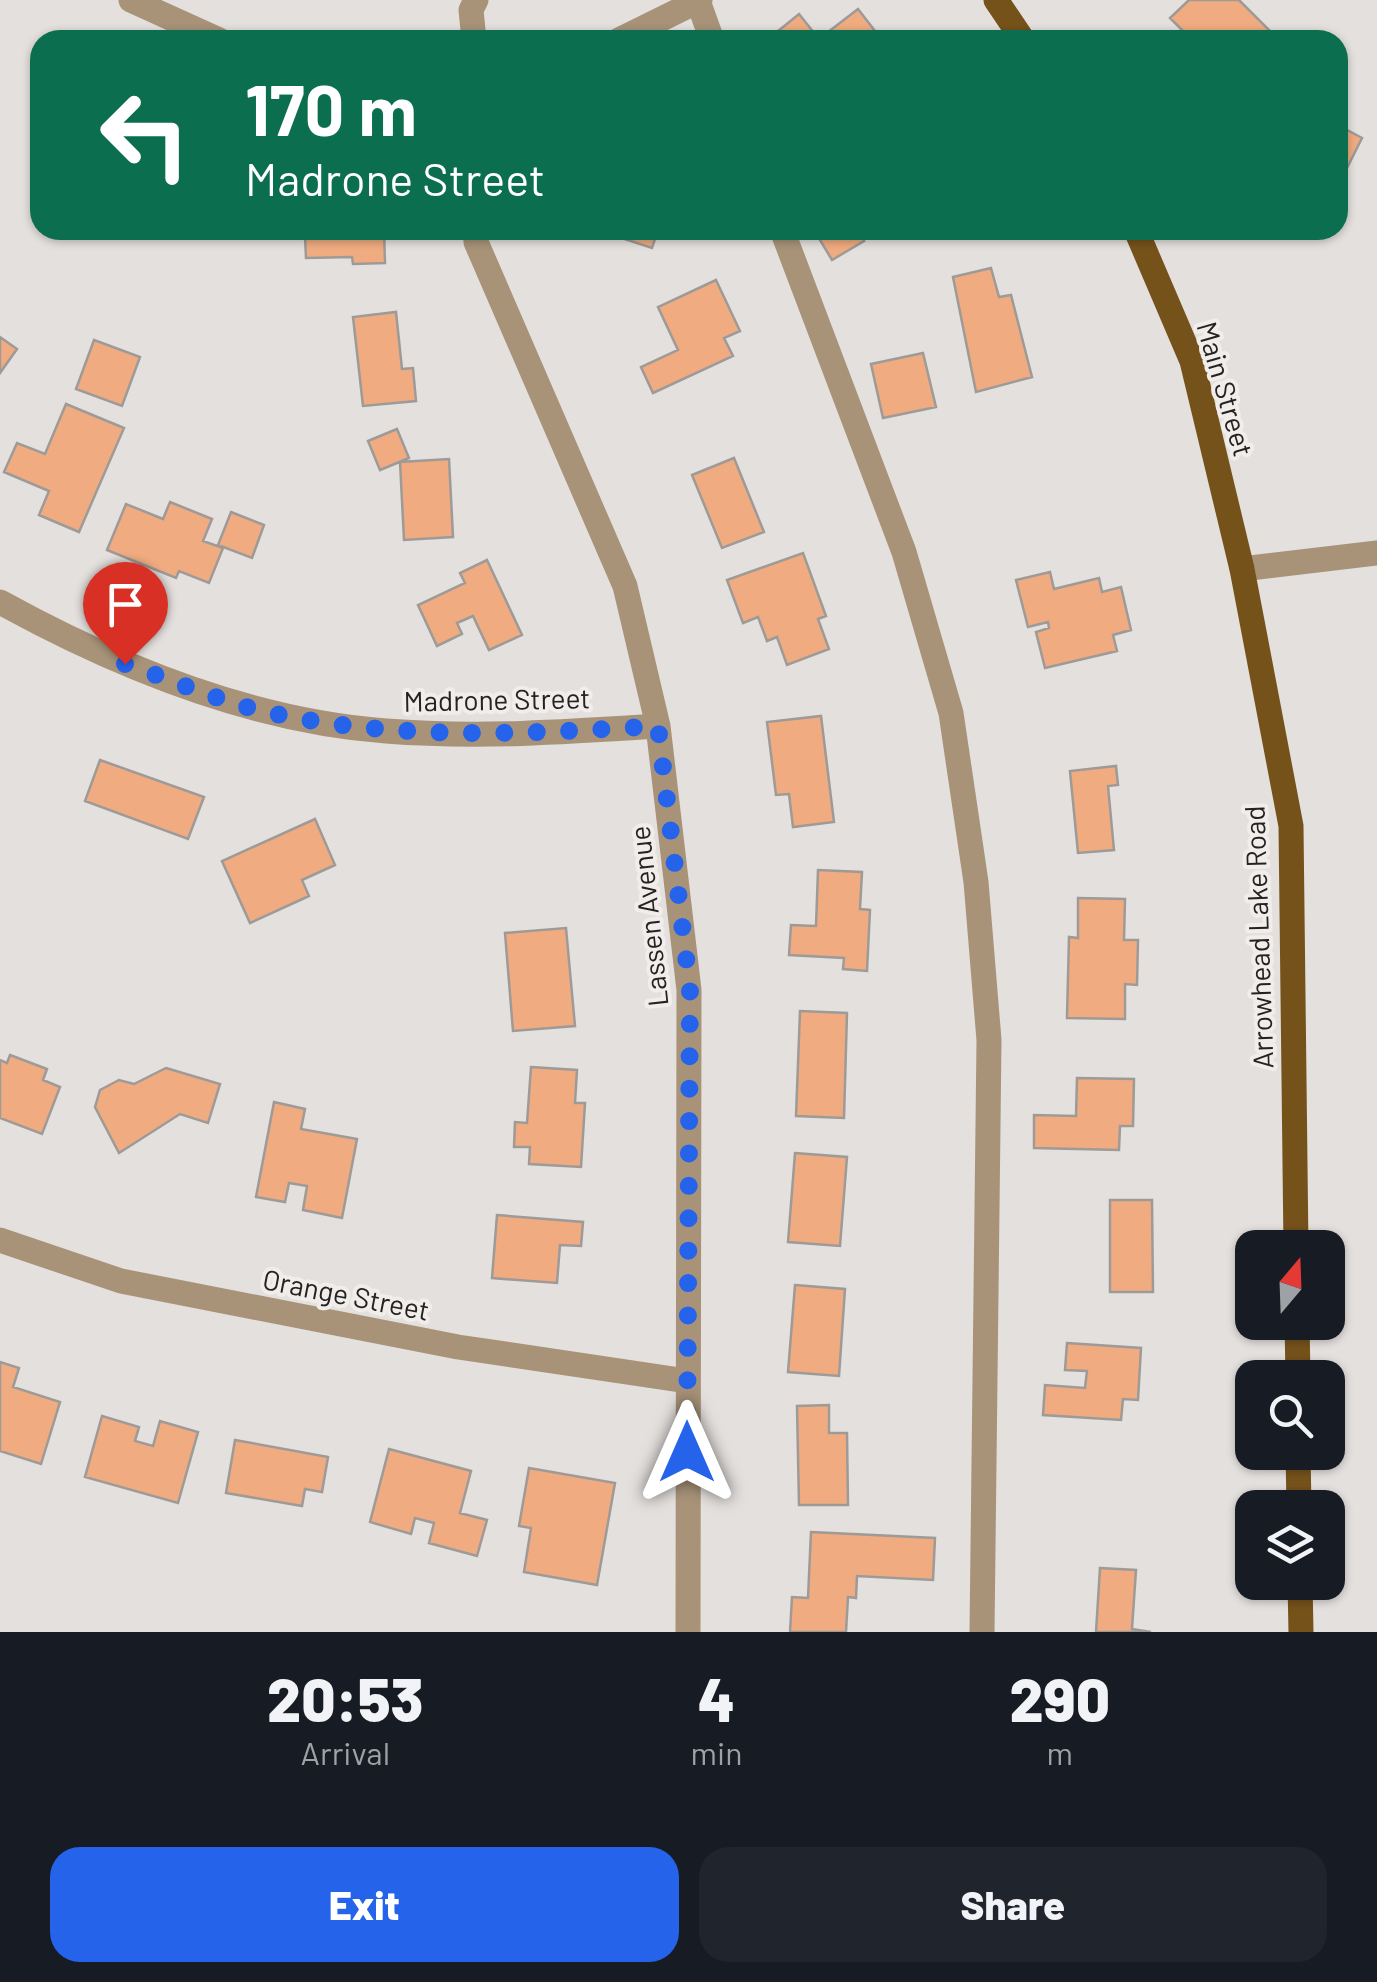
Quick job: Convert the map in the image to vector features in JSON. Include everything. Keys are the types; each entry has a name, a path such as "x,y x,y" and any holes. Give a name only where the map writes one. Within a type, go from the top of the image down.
{"main road":[{"path":"996,0 1016,30"},
{"name":"Main Street","path":"1140,240 1192,361 1242,569"},
{"name":"Arrowhead Lake Road","path":"1242,569 1291,826 1296,1230"},
{"path":"1300,1600 1300,1632"}],"street":[{"path":"130,0 197,30"},
{"path":"473,30 470,10 476,0"},
{"path":"639,30 699,1 709,30"},
{"name":"Lassen Avenue","path":"476,240 625,586 658,726 690,990 688,1632"},
{"path":"786,240 904,552 951,713 976,882 990,1040 982,1632"},
{"path":"1242,569 1377,553"},
{"name":"Madrone Street","path":"0,602 91,652 260,710 400,732 507,736 658,726"},
{"name":"Orange Street","path":"0,1240 120,1281 458,1347 687,1380"}],"building":[{"path":"1189,0 1239,0 1269,30 1182,30 1170,18"},
{"path":"858,9 874,30 831,30"},
{"path":"799,14 812,30 779,30"},
{"path":"1348,130 1362,138 1348,166"},
{"path":"305,240 384,240 385,263 353,264 352,257 306,258"},
{"path":"628,240 655,240 652,248"},
{"path":"820,240 864,241 832,260"},
{"path":"991,268 999,297 1011,295 1032,377 976,392 953,277"},
{"path":"716,280 740,331 724,338 733,356 653,393 641,367 678,350 658,307"},
{"path":"396,312 402,369 413,368 416,401 363,406 353,317"},
{"path":"0,337 17,349 0,373"},
{"path":"94,340 140,357 122,406 76,389"},
{"path":"923,353 936,407 883,418 871,364"},
{"path":"66,404 124,428 79,532 39,515 49,491 4,472 17,443 45,454"},
{"path":"397,429 409,458 380,470 368,441"},
{"path":"734,458 764,532 722,548 692,475"},
{"path":"449,459 453,537 404,540 400,462"},
{"path":"170,502 212,519 203,541 223,548 209,583 179,571 176,578 107,550 126,504 163,519"},
{"path":"231,512 264,525 252,558 218,545"},
{"path":"803,553 826,616 818,619 829,649 787,665 777,637 767,641 758,617 743,623 727,580"},
{"path":"487,560 522,635 489,650 473,616 457,623 462,634 437,646 418,605 465,583 460,573"},
{"path":"1050,572 1054,589 1099,578 1102,592 1121,587 1131,630 1113,635 1117,651 1045,668 1036,632 1049,628 1048,622 1028,627 1016,580"},
{"path":"821,716 834,822 793,827 789,794 776,795 767,722"},
{"path":"100,760 204,797 188,839 85,801"},
{"path":"1116,766 1118,785 1108,786 1114,850 1078,853 1070,771"},
{"path":"315,819 335,865 302,880 309,896 250,923 222,861"},
{"path":"818,870 862,872 860,909 870,910 867,971 843,969 844,958 789,955 791,925 816,926"},
{"path":"1078,898 1125,899 1124,940 1138,940 1137,985 1125,984 1125,1019 1067,1018 1069,937 1078,938"},
{"path":"566,928 575,1026 513,1031 505,933"},
{"path":"800,1011 847,1013 844,1118 796,1116"},
{"path":"10,1055 47,1069 43,1080 60,1087 42,1134 0,1118 0,1060 7,1063"},
{"path":"531,1067 577,1070 575,1103 585,1103 581,1167 529,1164 530,1147 514,1147 515,1122 527,1123"},
{"path":"166,1068 220,1084 208,1123 180,1114 119,1153 95,1107 100,1090 119,1080 134,1084"},
{"path":"1077,1078 1134,1079 1133,1126 1120,1126 1119,1150 1034,1148 1034,1115 1076,1116"},
{"path":"274,1102 305,1109 301,1129 357,1139 342,1218 303,1210 307,1186 289,1183 285,1202 256,1197"},
{"path":"795,1153 847,1157 840,1246 788,1242"},
{"path":"1110,1200 1152,1200 1153,1292 1110,1292"},
{"path":"497,1215 583,1222 581,1246 560,1245 557,1283 492,1278"},
{"path":"795,1285 845,1289 839,1376 788,1372"},
{"path":"1067,1343 1141,1348 1138,1400 1123,1399 1121,1420 1043,1415 1045,1385 1085,1388 1087,1371 1065,1370"},
{"path":"0,1362 19,1368 13,1387 60,1402 41,1464 0,1451"},
{"path":"829,1405 829,1433 847,1433 848,1505 799,1505 797,1406"},
{"path":"102,1416 139,1427 135,1441 153,1446 160,1421 198,1432 178,1503 85,1477"},
{"path":"235,1440 328,1457 322,1492 305,1489 302,1506 226,1493"},
{"path":"389,1449 471,1471 460,1513 487,1520 477,1556 429,1543 434,1523 415,1518 411,1534 370,1522"},
{"path":"529,1468 615,1483 597,1585 524,1572 531,1528 519,1526"},
{"path":"811,1532 935,1538 933,1580 857,1576 856,1598 848,1597 846,1632 790,1632 792,1597 808,1598"},
{"path":"1100,1568 1136,1570 1132,1629 1151,1632 1096,1632"}],"route":[{"path":"125,664 260,710 383,731 507,736 658,726 690,990 687,1452"}]}
